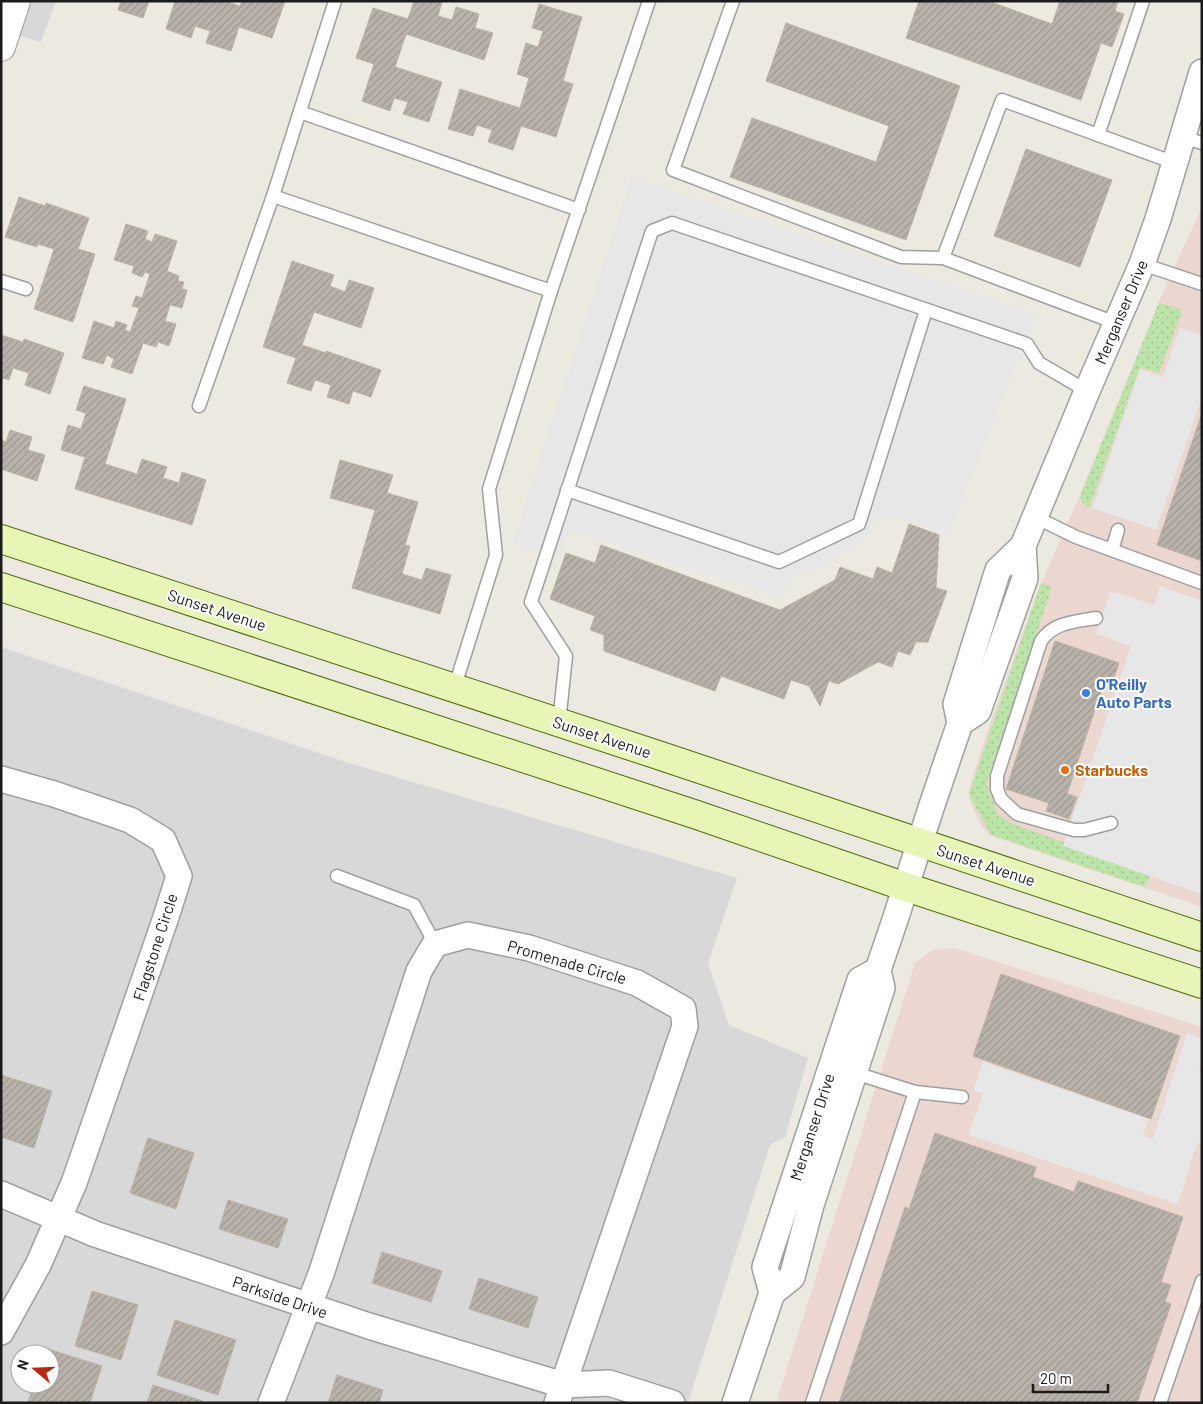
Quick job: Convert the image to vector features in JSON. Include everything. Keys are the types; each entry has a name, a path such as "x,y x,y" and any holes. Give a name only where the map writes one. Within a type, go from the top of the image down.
{"main road":[{"name":"Sunset Avenue","path":"1,539 1202,937"},
{"path":"1,587 687,812 906,887 1202,984"}],"street":[{"path":"1,47 16,1"},
{"name":"Merganser Drive","path":"878,970 860,980 765,1267 772,1293 792,1278 812,1205 882,988 878,970 960,723 978,711 1024,578 1023,546 1142,264 1175,163 1192,140 1202,72"},
{"name":"Flagstone Circle","path":"1,779 54,794 130,820 163,840 179,876 74,1183 38,1265 1,1332"},
{"name":"Promenade Circle","path":"435,944 468,936 529,948 637,983 683,1010 685,1026 560,1394"},
{"path":"271,1403 321,1274 419,971 435,944"},
{"name":"Parkside Drive","path":"1,1194 95,1234 585,1403"},
{"path":"735,1403 772,1293"},
{"name":"Parkside Drive","path":"560,1394 609,1383 672,1403"}],"lane":[{"path":"198,406 273,196 335,1"},
{"path":"454,689 496,554 489,489 551,292 649,1"},
{"path":"733,1 673,170 901,256 943,258 1116,323"},
{"path":"1098,135 1143,1"},
{"path":"943,258 1002,100 1175,163"},
{"path":"300,112 579,210"},
{"path":"273,196 551,292"},
{"path":"559,723 566,656 531,602 652,231 672,223 1026,344 1039,363 1087,391"},
{"path":"1142,264 1202,284"},
{"path":"1,281 26,289"},
{"path":"567,490 779,562 859,524 926,310"},
{"path":"1035,517 1076,537 1202,583"},
{"path":"1112,550 1118,530"},
{"path":"1096,618 1067,622 1054,627 1041,642 997,776 997,788 1000,799 1017,814 1065,828 1084,830 1111,823"},
{"path":"337,876 414,905 435,944"},
{"path":"855,1073 915,1092 962,1097"},
{"path":"812,1403 915,1092"},
{"path":"1160,1403 1202,1281"}],"shaded area":[{"path":"1,1 56,1 41,42 1,30"},
{"path":"632,177 1036,315 948,534 882,513 862,542 850,547 815,572 795,576 780,597 569,529 559,558 513,543"},
{"path":"1202,207 1202,907 989,835 980,824 969,798 969,790 985,738 1035,598 1079,497 1160,299"},
{"path":"1180,328 1202,335 1202,398 1156,530 1092,508 1140,369 1163,377"},
{"path":"1160,586 1202,601 1202,894 1063,846 1131,646 1096,634 1111,591 1154,605"},
{"path":"1,647 352,764 737,878 708,963 729,1025 808,1058 785,1137 770,1145 688,1403 1,1403"},
{"path":"954,948 1202,1027 1202,1403 776,1403 915,963 933,950"},
{"path":"1187,1033 1202,1039 1202,1062 1199,1072 1202,1074 1202,1145 1197,1143 1178,1204 968,1135 983,1094 973,1090 983,1062 1149,1119 1143,1135 1153,1139"}],"green space":[{"path":"1159,303 1181,309 1181,314 1159,373 1140,367 1089,508 1080,497"},
{"path":"1041,583 1052,587 986,783 998,815 1013,824 1150,874 1145,887 991,835 969,794"}],"building":[{"path":"121,1 149,1 143,18 118,10"},
{"path":"175,1 225,1 240,6 242,1 285,1 272,38 239,27 231,51 206,43 210,31 195,26 191,38 166,29"},
{"path":"414,1 442,2 438,16 452,20 456,7 479,14 475,28 493,33 484,60 406,34 395,67 442,82 429,122 403,114 408,102 394,98 390,111 362,101 374,64 356,58 373,8 408,19"},
{"path":"919,1 988,1 1052,24 1060,1 1118,1 1115,11 1124,14 1112,47 1101,43 1081,100 906,38"},
{"path":"539,4 582,17 563,81 573,84 556,137 521,126 513,150 488,142 492,130 477,125 473,136 448,129 460,89 520,108 529,78 517,74 526,43 538,47 543,31 532,28"},
{"path":"786,23 960,86 906,240 730,177 752,118 876,162 889,126 766,81"},
{"path":"1026,149 1112,180 1080,267 994,236"},
{"path":"19,197 45,206 46,203 89,218 78,249 95,254 73,322 34,309 54,249 38,244 37,247 5,237"},
{"path":"126,224 148,231 145,239 152,242 155,234 177,241 167,271 179,276 178,281 184,282 182,289 187,290 182,308 170,305 165,321 176,324 169,346 158,342 156,347 143,343 132,374 111,367 114,359 107,355 103,364 82,358 94,321 114,328 116,321 127,325 125,330 130,332 139,308 132,306 136,296 142,298 150,274 145,272 142,277 132,273 134,266 114,260"},
{"path":"292,261 334,275 330,286 345,292 349,280 374,288 361,328 314,312 302,345 326,353 326,351 381,370 371,397 353,391 349,404 327,397 331,385 315,380 311,391 287,383 296,358 263,347"},
{"path":"1,335 23,342 24,339 64,353 50,394 25,385 29,373 13,368 9,380 3,378 1,383"},
{"path":"84,386 126,399 105,464 137,474 142,459 167,467 163,478 179,483 182,472 206,480 192,525 75,489 85,457 61,450 68,425 81,429 86,413 76,410"},
{"path":"1202,413 1202,561 1157,545"},
{"path":"10,430 32,437 28,450 45,455 37,481 1,469 1,440 6,442"},
{"path":"340,460 393,475 387,493 418,502 405,545 410,546 402,574 422,580 426,568 451,575 440,614 352,588 375,510 330,498"},
{"path":"909,524 939,535 936,588 947,591 928,642 916,642 910,655 898,651 892,667 878,662 838,684 829,681 820,706 809,686 791,680 784,699 721,676 715,691 604,651 604,635 590,630 595,616 550,599 566,553 595,563 601,545 780,610 835,580 840,567 873,579 877,567 892,573"},
{"path":"1055,641 1119,663 1110,690 1102,688 1067,794 1077,797 1069,819 1046,811 1049,803 1006,789"},
{"path":"1001,974 1180,1036 1151,1119 973,1056"},
{"path":"1,1075 52,1091 34,1148 1,1137"},
{"path":"935,1133 1036,1167 1033,1177 1074,1192 1078,1181 1183,1217 1161,1282 1171,1285 1165,1302 1171,1304 1137,1403 839,1403 905,1207 909,1209"},
{"path":"148,1138 194,1153 176,1209 130,1193"},
{"path":"228,1200 288,1219 278,1248 219,1229"},
{"path":"382,1252 442,1271 431,1302 372,1283"},
{"path":"479,1278 538,1297 528,1328 469,1309"},
{"path":"92,1291 138,1305 121,1360 75,1346"},
{"path":"175,1320 236,1340 218,1395 157,1375"},
{"path":"60,1353 102,1366 90,1403 28,1402 31,1394 60,1394"},
{"path":"337,1375 383,1390 379,1403 328,1403"},
{"path":"153,1385 203,1401 202,1403 147,1403"}],"place":[{"name":"O'Reilly Auto Parts","path":"1086,693"},
{"name":"Starbucks","path":"1065,770"}]}
